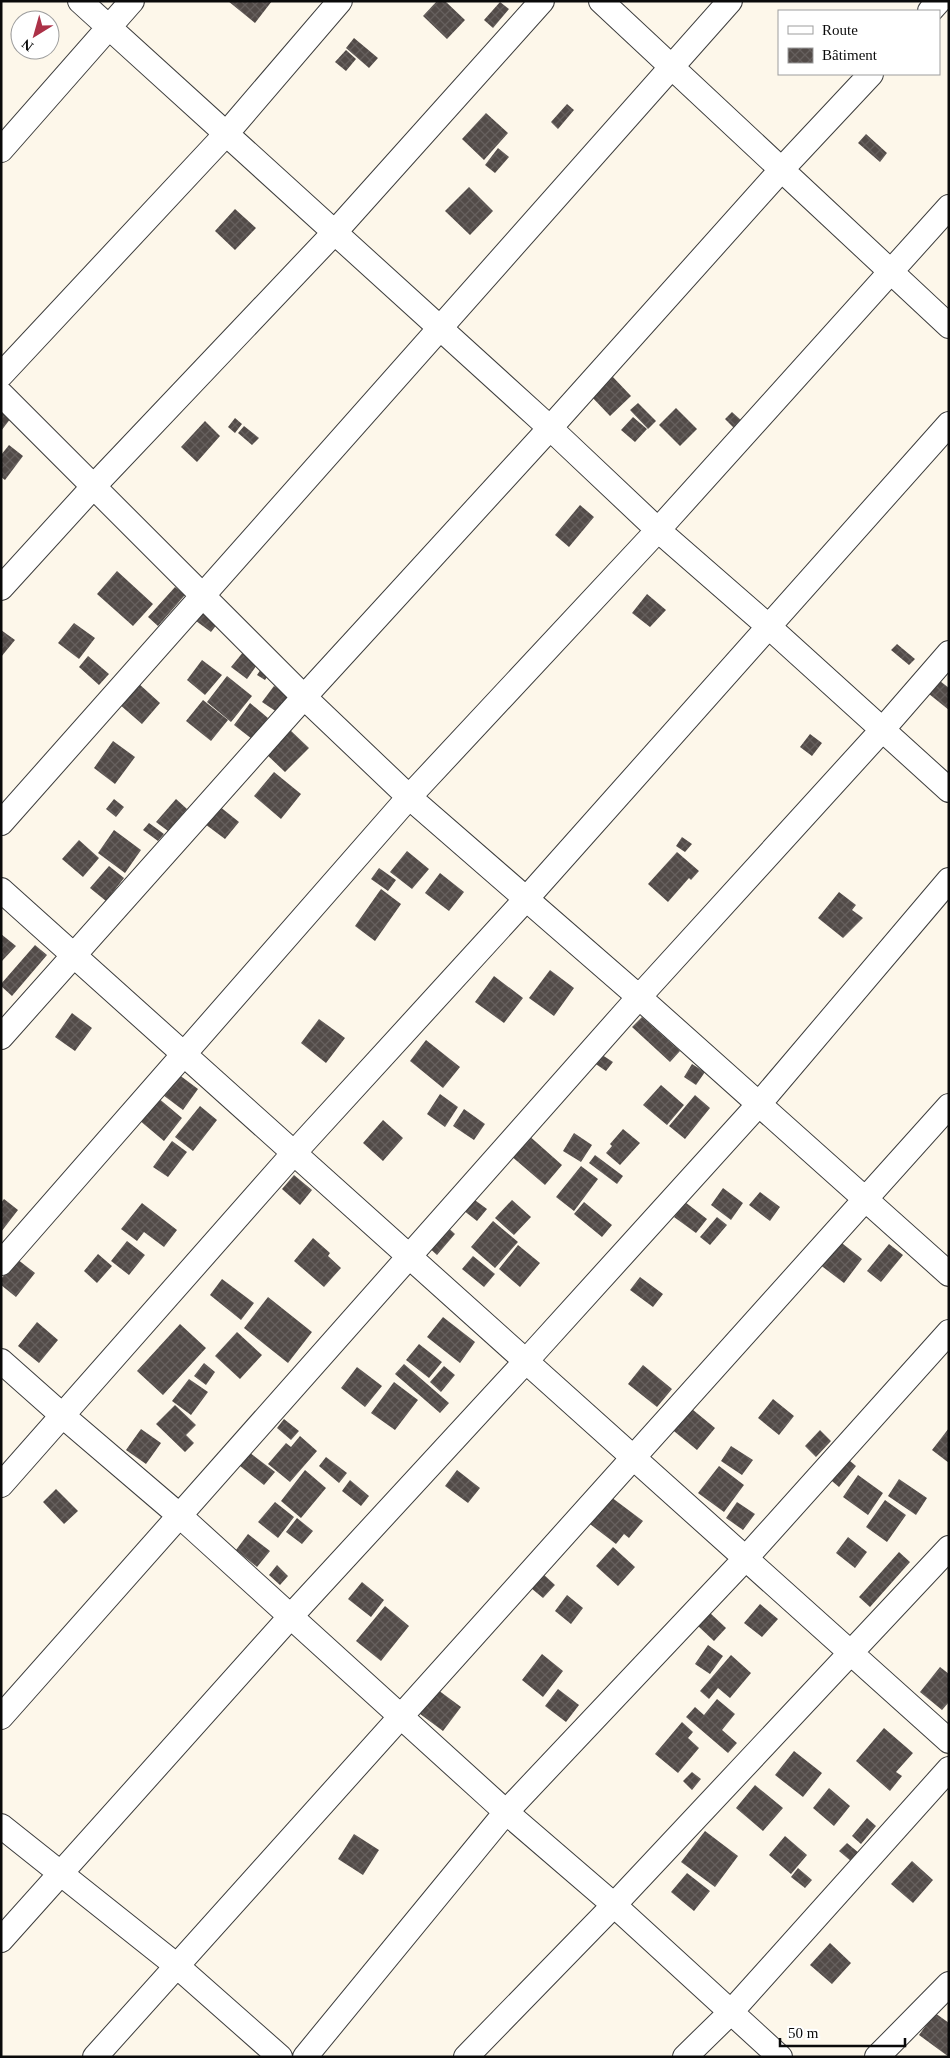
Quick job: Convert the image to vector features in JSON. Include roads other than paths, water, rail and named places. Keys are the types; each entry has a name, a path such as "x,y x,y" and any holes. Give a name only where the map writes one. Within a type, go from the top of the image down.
{"street":[{"path":"80,1 550,428 658,530 768,626 949,790"},
{"path":"1,150 132,1"},
{"path":"1,374 226,134 340,1"},
{"path":"1,588 93,487 334,233 542,1"},
{"path":"601,1 949,326"},
{"path":"1,823 441,330 730,1"},
{"path":"1,1037 304,697 870,75"},
{"path":"1,1263 409,797 658,530 949,207"},
{"path":"1,394 304,697 409,797 639,996 949,1274"},
{"path":"1,1485 293,1154 527,898 949,424"},
{"path":"1,1717 639,996 949,653"},
{"path":"1,1940 291,1616 526,1362 758,1104 949,880"},
{"path":"1,890 949,1741"},
{"path":"95,2057 949,1106"},
{"path":"305,2057 506,1812 746,1559 949,1332"},
{"path":"1,1360 180,1516 506,1812 614,1905 780,2057"},
{"path":"466,2057 614,1905 949,1548"},
{"path":"685,2057 730,2013 949,1769"},
{"path":"1,1826 176,1966 280,2057"},
{"path":"877,2057 949,1984"}]}
